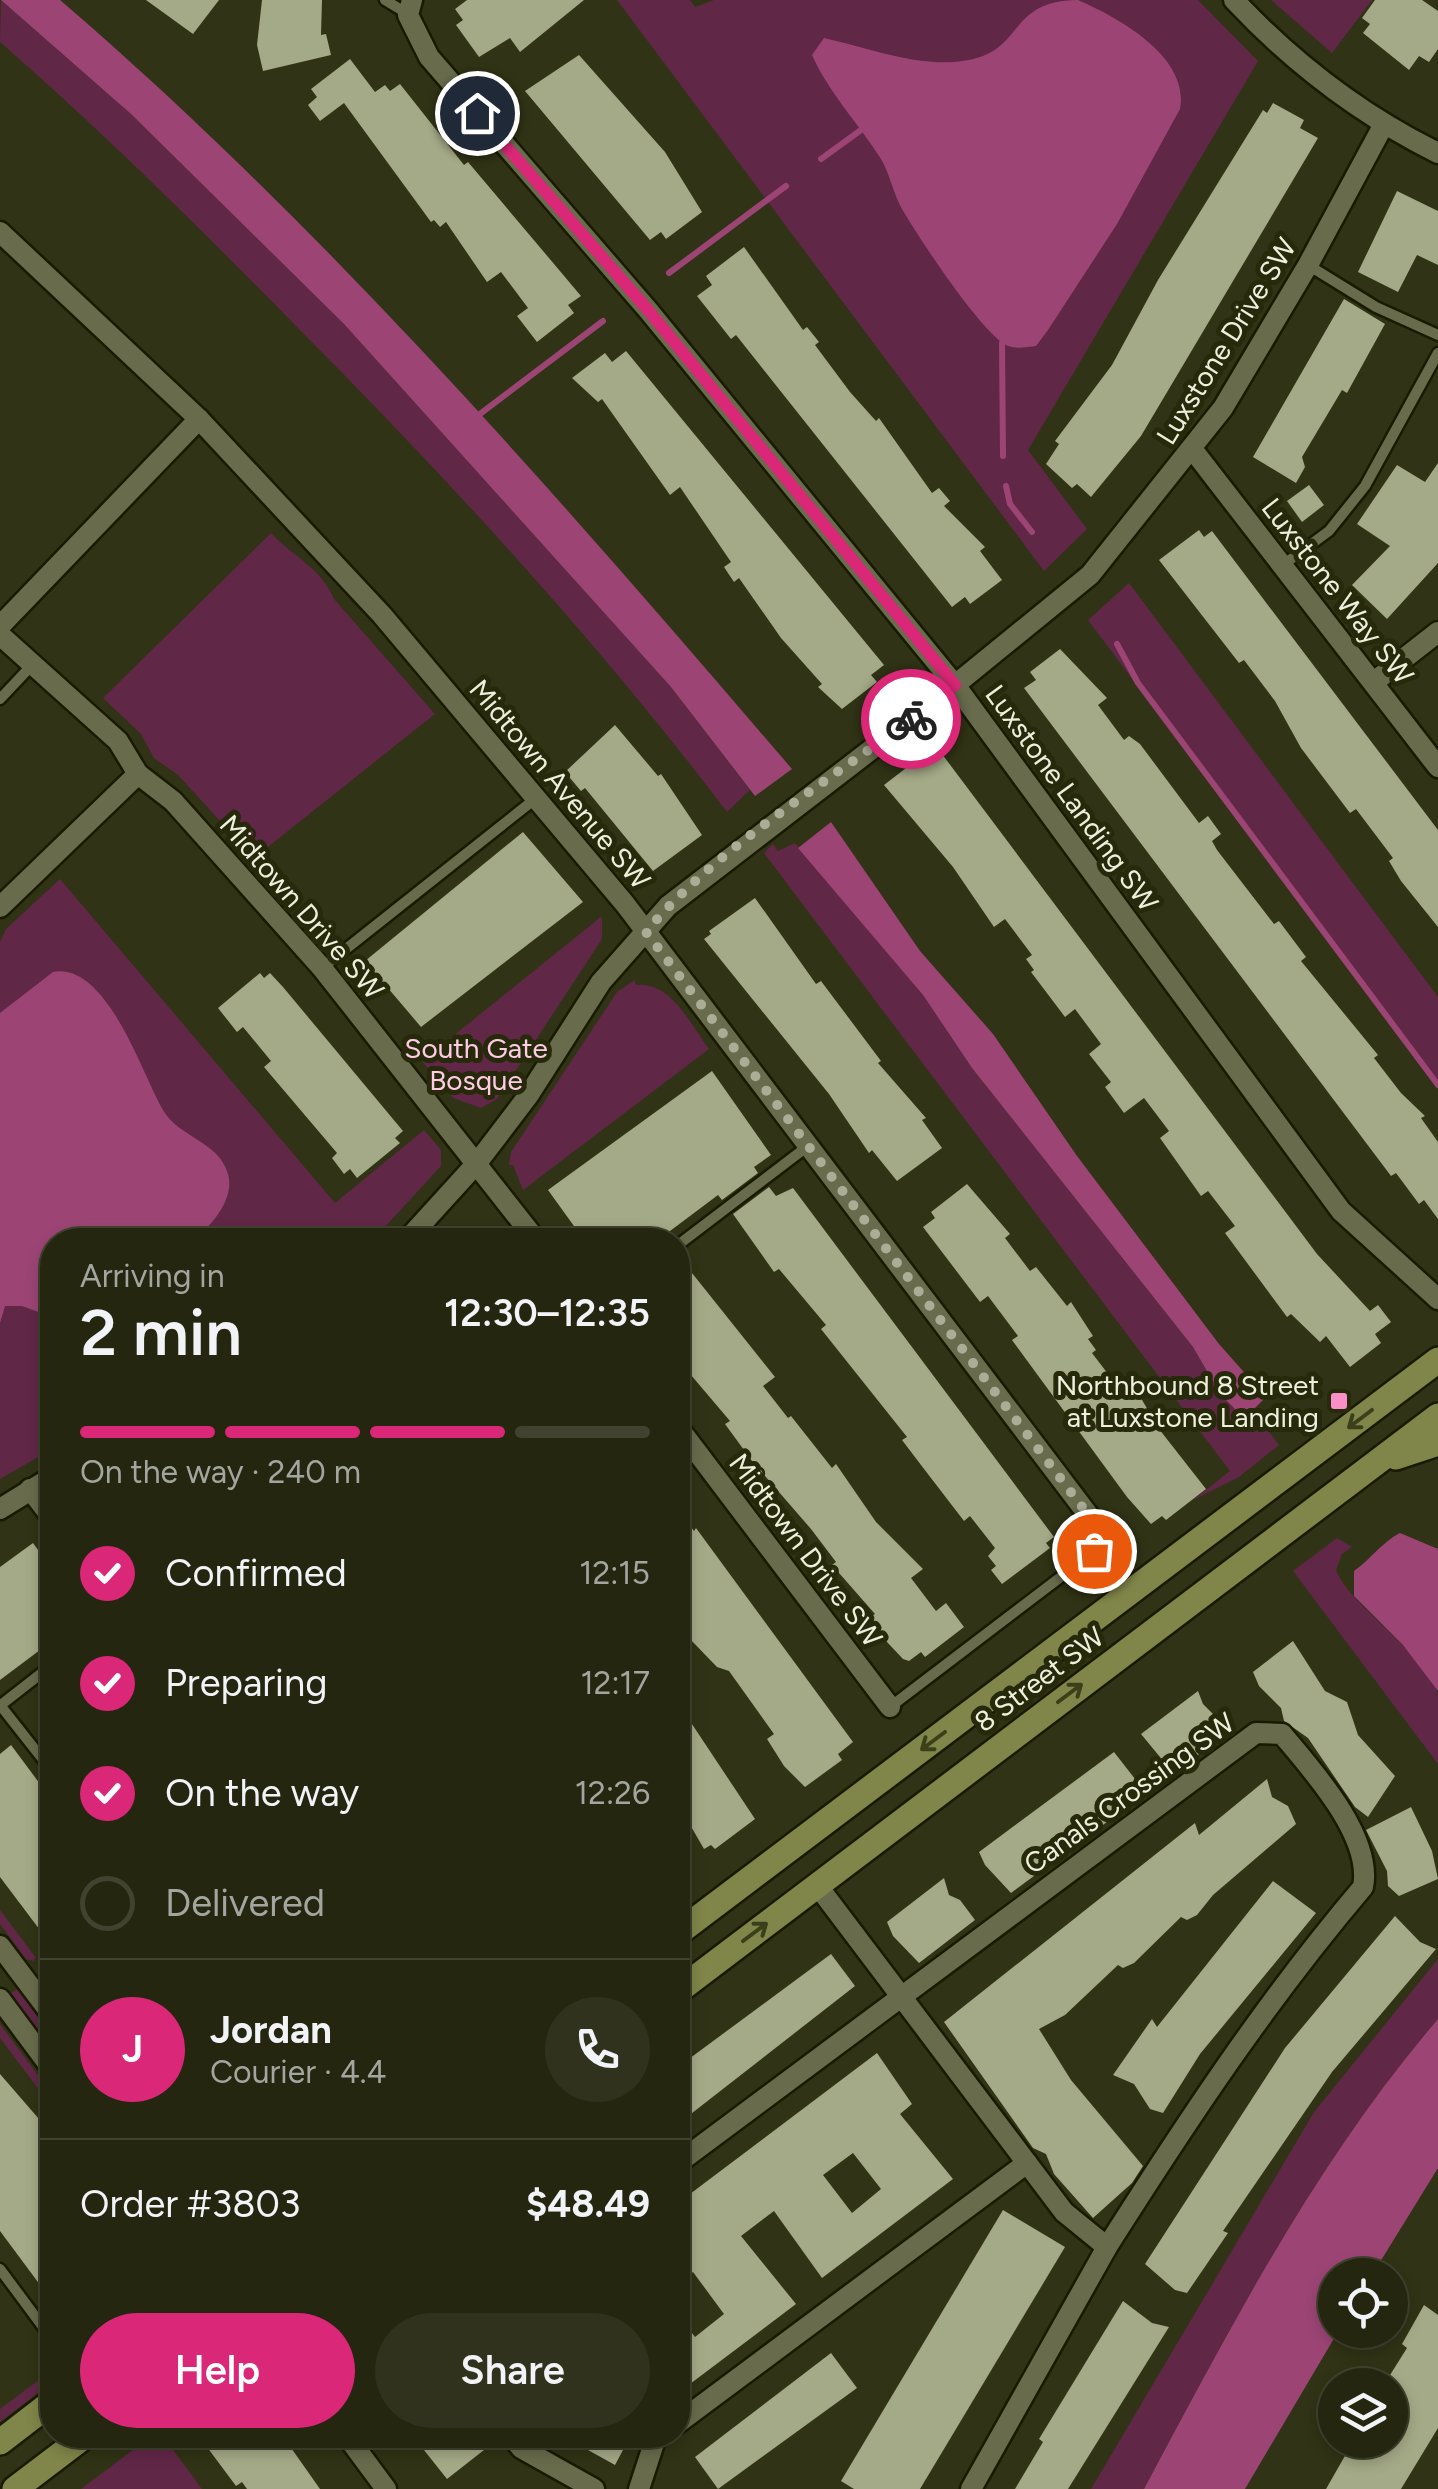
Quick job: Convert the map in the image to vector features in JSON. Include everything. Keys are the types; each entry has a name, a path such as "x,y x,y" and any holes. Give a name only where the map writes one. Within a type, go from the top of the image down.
{"main road":[{"name":"8 Street SW","path":"690,1924 1438,1360"},
{"name":"8 Street SW","path":"690,1982 1438,1416"},
{"path":"1372,1464 1438,1443"},
{"path":"0,2442 40,2411"},
{"path":"14,2489 69,2448"}],"street":[{"path":"1234,0 1314,77 1383,126 1438,153"},
{"name":"Luxstone Landing SW","path":"406,5 428,57 648,310 955,685 1341,1211 1438,1299"},
{"name":"Luxstone Drive SW","path":"418,1228 477,1162 528,1096 600,982 668,906 955,685 1090,574 1194,450 1308,265 1383,126"},
{"name":"Midtown Avenue SW","path":"0,232 199,418 382,616 646,932 1108,1541"},
{"path":"0,626 199,418"},
{"name":"Luxstone Way SW","path":"1194,450 1438,767"},
{"path":"1374,682 1438,632"},
{"name":"Midtown Drive SW","path":"0,635 118,741 138,774 173,801 322,968 527,1228"},
{"path":"0,907 138,774"},
{"name":"Midtown Drive SW","path":"690,1443 890,1707"},
{"path":"0,1509 40,1484"},
{"path":"30,1489 40,1502"},
{"name":"Canals Crossing SW","path":"690,2154 1256,1733 1282,1734 1332,1793 1366,1869 1363,1886 1284,1980 1230,2056 1107,2247 971,2489"},
{"path":"818,1885 1064,2212 1107,2247"},
{"path":"1,1950 40,2000"},
{"path":"0,1999 40,2054"},
{"path":"690,2414 1027,2163"},
{"path":"356,2448 386,2489"},
{"path":"520,2448 594,2489"},
{"path":"640,2489 652,2448"}],"lane":[{"path":"385,0 406,5"},
{"path":"1308,265 1376,307 1438,335"},
{"path":"1284,566 1329,531 1365,486 1438,352"},
{"path":"0,699 32,664"},
{"path":"322,968 535,799"},
{"path":"690,1236 809,1145"},
{"path":"890,1707 1108,1541"},
{"path":"40,1674 1,1704 40,1755"},
{"path":"0,2269 40,2324"}],"green space":[{"path":"1,0 131,114 344,324 671,687 750,790 727,812 573,622 408,441 187,216 0,42"},
{"path":"617,0 690,0 695,7 714,0 1198,0 1258,61 1028,450 1087,529 1044,571"},
{"path":"1271,0 1372,0 1332,53"},
{"path":"271,533 315,571 334,599 435,714 254,858 178,775 154,758 141,734 103,698"},
{"path":"1129,583 1438,997 1438,1087 1088,620"},
{"path":"795,843 923,995 972,1068 1193,1347 1221,1395 1243,1416 1253,1410 1279,1445 1239,1477 1193,1500 1230,1471 764,853 773,844 778,851"},
{"path":"60,879 335,1203 424,1130 441,1150 441,1166 384,1228 40,1228 40,1456 0,1479 0,942 6,929"},
{"name":"South Gate Bosque","path":"602,916 602,939 497,1099 481,1108 453,1098 422,1061"},
{"name":"South Gate Bosque","path":"635,980 636,985 649,986 670,997 709,1049 523,1190 513,1165 509,1165 511,1152 617,992"},
{"path":"1337,1538 1352,1547 1342,1554 1336,1570 1344,1584 1432,1680 1438,1695 1438,1764 1293,1571"},
{"path":"0,1910 36,1958 33,1961 26,1959 0,1924"},
{"path":"1438,1959 1438,2019 1353,2129 1278,2246 1144,2489 1091,2489 1314,2112"},
{"path":"17,1989 40,2020 40,2035 10,1994"},
{"path":"0,2024 40,2078 40,2091 0,2038"},
{"path":"40,2379 40,2391 0,2422 0,2409"},
{"path":"136,2448 172,2448 202,2489 81,2489"}],"shaded area":[{"path":"1,0 60,0 256,180 441,371 792,769 755,796 671,687 344,324 131,114"},
{"path":"1078,0 1113,17 1163,56 1180,90 1180,109 1117,224 1048,330 1036,346 1014,347 1006,345 981,322 936,261 902,209 881,159 812,55 824,38 904,58 964,61 995,50 1042,7"},
{"path":"831,822 920,951 993,1034 1077,1156 1219,1344 1266,1397 1253,1410 1237,1411 1221,1395 1193,1347 972,1068 923,995 798,848"},
{"path":"53,972 72,974 90,984 120,1024 163,1110 216,1154 229,1183 225,1202 206,1228 40,1228 40,1313 22,1306 5,1306 0,1323 0,1013"},
{"path":"1400,1533 1438,1549 1438,1691 1403,1645 1354,1596 1354,1571"},
{"path":"1438,2019 1438,2168 1382,2258 1318,2258 1318,2348 1328,2348 1245,2489 1144,2489 1278,2246 1394,2073"}],"building":[{"path":"146,0 219,0 193,34"},
{"path":"262,0 322,0 321,35 326,34 331,55 263,71 257,45"},
{"path":"467,0 584,0 520,52 510,38 479,57 456,25 463,20 455,9"},
{"path":"1375,0 1422,0 1438,11 1438,49 1429,62 1419,56 1409,70 1363,33 1370,24 1362,18"},
{"path":"579,55 665,152 702,212 666,239 661,232 650,240 525,91"},
{"path":"350,59 375,92 385,85 390,91 400,84 464,165 468,162 581,296 568,305 574,313 537,342 517,316 528,308 501,272 487,282 446,222 440,227 434,220 431,222 344,103 320,121 308,105 317,97 311,89"},
{"path":"1273,103 1304,120 1300,128 1318,138 1141,436 1091,497 1077,484 1072,488 1046,464 1059,444 1055,441 1112,365 1158,280 1263,110 1267,113"},
{"path":"1397,191 1438,211 1438,265 1417,255 1398,292 1358,272"},
{"path":"744,247 803,330 807,327 819,342 815,345 850,392 876,421 879,418 932,493 939,488 950,501 944,506 985,547 980,551 1002,580 970,604 965,597 952,607 736,335 731,339 697,296 712,285 706,276"},
{"path":"1344,299 1385,324 1347,393 1342,390 1302,457 1305,467 1296,483 1253,457"},
{"path":"626,351 884,665 871,675 877,682 842,709 818,687 822,684 781,638 739,578 734,582 724,567 731,562 680,487 670,495 602,399 598,402 572,378 605,353 612,362"},
{"path":"1438,463 1438,563 1387,619 1352,585 1390,546 1357,524 1397,465 1425,482"},
{"path":"1309,485 1324,505 1302,522 1287,501"},
{"path":"1199,530 1204,537 1212,531 1438,830 1438,927 1401,881 1389,861 1393,858 1356,809 1350,813 1301,748 1275,701 1244,660 1239,663 1159,560"},
{"path":"1060,649 1107,698 1098,705 1124,740 1129,736 1140,744 1199,823 1208,816 1221,834 1212,841 1217,850 1274,924 1279,921 1306,957 1301,961 1378,1055 1374,1058 1401,1093 1425,1116 1421,1118 1438,1142 1438,1219 1424,1200 1419,1204 1396,1173 1391,1176 1024,688 1036,680 1030,672"},
{"path":"615,725 658,776 661,774 702,835 653,871 585,788 581,791 565,772"},
{"path":"942,754 1317,1254 1370,1311 1378,1305 1391,1322 1375,1334 1381,1343 1350,1367 1326,1336 1320,1342 1291,1314 1287,1317 1225,1233 1235,1226 1208,1191 1201,1196 1160,1138 1169,1131 1144,1098 1124,1113 1105,1087 1111,1082 1089,1054 1101,1044 1075,1009 1065,1017 1031,972 1034,970 1026,959 1032,955 1005,919 994,927 953,867 884,785 923,755 929,763"},
{"path":"523,832 583,902 421,1027 365,961"},
{"path":"755,898 816,984 821,981 881,1061 878,1063 926,1118 922,1120 942,1148 897,1181 872,1150 869,1153 829,1094 704,939 711,934 709,931"},
{"path":"260,973 264,978 270,973 283,987 403,1131 395,1138 400,1143 357,1178 350,1169 344,1174 332,1158 337,1153 264,1067 271,1061 243,1027 237,1032 218,1008"},
{"path":"712,1071 771,1155 754,1167 758,1173 722,1200 718,1195 674,1228 575,1228 548,1190"},
{"path":"967,1184 1010,1234 1005,1238 1030,1271 1036,1267 1067,1306 1071,1302 1093,1336 1088,1339 1096,1350 1092,1353 1118,1387 1131,1381 1159,1429 1206,1489 1166,1520 1162,1516 1151,1524 1127,1497 1012,1340 1018,1336 988,1296 980,1302 923,1227 935,1218 931,1212"},
{"path":"769,1187 776,1196 793,1188 1054,1537 1046,1543 1050,1548 1002,1584 991,1570 996,1566 988,1556 995,1548 970,1516 964,1521 902,1440 907,1437 821,1329 826,1325 779,1269 774,1272 733,1214"},
{"path":"692,1273 775,1377 763,1386 832,1468 836,1464 876,1522 923,1569 911,1578 936,1611 946,1603 964,1627 925,1657 921,1652 909,1661 903,1659 887,1642 871,1616 875,1614 832,1565 836,1562 725,1424 730,1421 690,1374"},
{"path":"690,1526 694,1531 696,1528 853,1742 838,1754 842,1760 805,1787 784,1766 767,1739 774,1734 729,1671 717,1667 690,1639"},
{"path":"33,1543 40,1553 40,1650 0,1680 0,1567"},
{"path":"1293,1641 1325,1691 1347,1702 1358,1735 1395,1776 1368,1817 1355,1807 1308,1738 1284,1721 1281,1708 1259,1686 1253,1672"},
{"path":"1198,1691 1203,1704 1229,1730 1174,1774 1141,1734"},
{"path":"690,1721 755,1819 715,1849 711,1845 704,1849 690,1825"},
{"path":"11,1745 40,1784 40,1930 0,1877 0,1754"},
{"path":"1114,1752 1146,1793 1011,1893 985,1865 979,1852"},
{"path":"1267,1779 1272,1797 1288,1806 1296,1824 1213,1895 1197,1915 1187,1920 1181,1917 1134,1963 1123,1968 1118,1965 1065,2015 1039,2029 1071,2080 1143,2166 1132,2183 1093,2218 1054,2174 1046,2154 1033,2148 944,2022 1195,1823 1199,1835"},
{"path":"1411,1807 1432,1851 1438,1879 1399,1896 1388,1886 1387,1871 1366,1830"},
{"path":"944,1878 949,1895 960,1900 975,1920 919,1963 893,1936 887,1922"},
{"path":"1273,1881 1316,1913 1200,2054 1163,2113 1150,2109 1134,2084 1113,2075 1152,2019 1157,2027"},
{"path":"1395,1916 1420,1942 1436,1949 1332,2072 1223,2231 1228,2233 1187,2293 1175,2290 1145,2264 1285,2048"},
{"path":"831,1954 855,1986 690,2115 690,2058"},
{"path":"877,2053 912,2104 900,2114 953,2179 822,2278 774,2211 741,2236 796,2304 690,2384 690,2331 695,2337 724,2314 693,2272 690,2274 690,2194","holes":["853,2153 881,2189 852,2213 823,2175"]},
{"path":"0,2074 40,2120 40,2285 0,2231"},
{"path":"1003,2210 1065,2247 920,2489 854,2489 841,2481"},
{"path":"1123,2301 1152,2323 1169,2327 1068,2489 1015,2489 1043,2442 1039,2439"},
{"path":"1424,2305 1438,2315 1438,2428 1401,2489 1326,2489 1344,2458 1408,2458 1408,2368 1394,2368 1408,2348 1408,2333"},
{"path":"831,2353 857,2388 718,2489 695,2457"},
{"path":"208,2448 291,2448 320,2489 247,2489 242,2482 236,2486"},
{"path":"422,2448 483,2448 484,2450 447,2479"},
{"path":"584,2448 624,2448 615,2465"}],"waterway":[{"path":"821,159 861,130"},
{"path":"669,273 786,186"},
{"path":"472,420 603,321"},
{"path":"1002,343 1003,456"},
{"path":"1006,486 1010,504 1032,532"},
{"path":"1117,644 1138,683 1438,1085"}],"way so far":[{"path":"911,719 740,847 668,906 646,932 1108,1541 1094,1551"}],"place":[{"name":"Northbound 8 Street at Luxstone Landing","path":"1339,1401"}],"route":[{"path":"477,113 648,310 955,685 911,719"}]}
